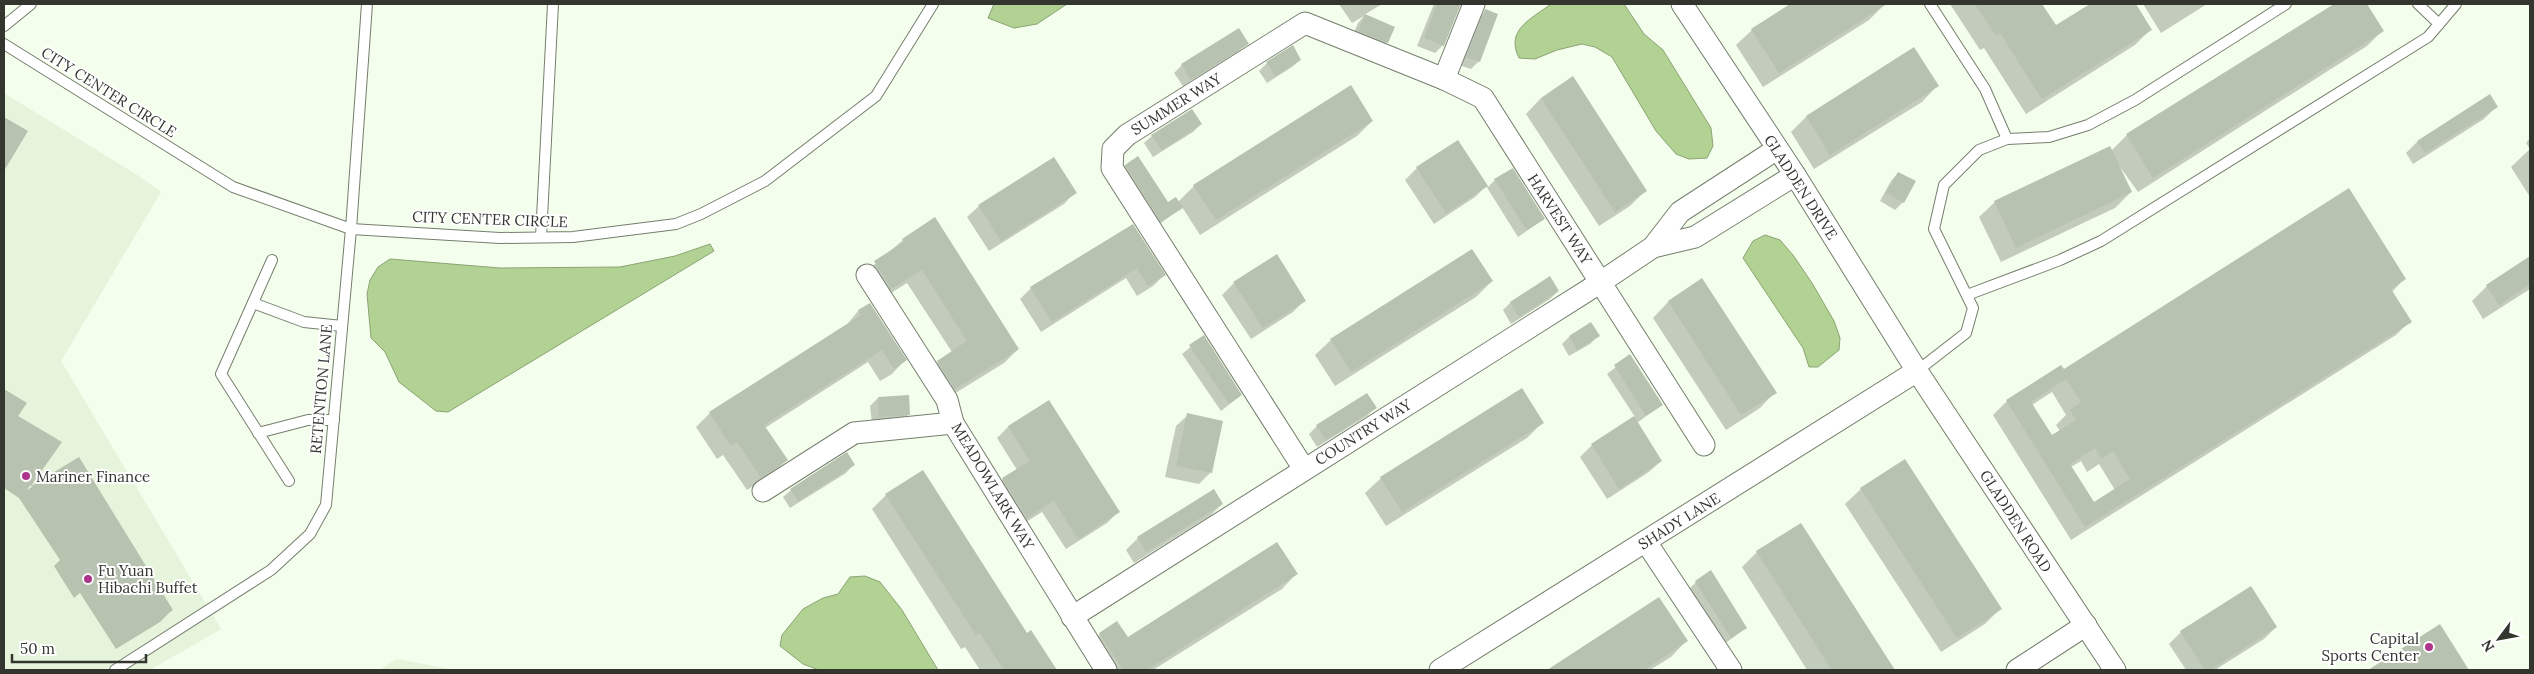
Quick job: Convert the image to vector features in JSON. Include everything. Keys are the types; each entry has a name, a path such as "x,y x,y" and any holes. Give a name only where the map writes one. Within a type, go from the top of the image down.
{"street":[{"path":"1444,79 1474,4"},
{"name":"GLADDEN DRIVE","path":"1682,4 1795,175 1918,371"},
{"name":"SUMMER WAY","path":"1304,469 1112,168 1113,149 1127,135 1305,23 1444,79"},
{"name":"HARVEST WAY","path":"1444,79 1483,98 1704,444"},
{"path":"1653,247 1680,212 1777,149"},
{"path":"1653,247 1694,237 1795,175"},
{"name":"COUNTRY WAY","path":"1072,617 1601,282 1653,247"},
{"name":"MEADOWLARK WAY","path":"867,275 946,400 953,423 1106,670"},
{"name":"SHADY LANE","path":"1440,670 1918,371"},
{"name":"GLADDEN ROAD","path":"1918,371 2115,670"},
{"path":"763,491 854,433 953,423"},
{"path":"1646,542 1731,670"},
{"path":"2017,670 2086,625"}],"lane":[{"path":"4,26 30,4"},
{"name":"RETENTION LANE","path":"115,670 271,570 310,534 326,505 351,229 367,4"},
{"path":"541,237 553,4"},
{"name":"CITY CENTER CIRCLE","path":"4,44 233,187 351,229 500,238 573,237 676,224 701,214 765,181 876,96 933,4"},
{"path":"1930,4 1985,89 2007,139"},
{"path":"1918,371 1966,333 1973,308 1934,229 1944,185 1979,150 2007,139 2049,137 2088,125 2135,100 2286,4"},
{"path":"2418,4 2439,24"},
{"path":"1966,295 2060,260 2101,241 2428,37 2456,4"},
{"path":"272,260 221,374 289,481"},
{"path":"253,303 304,322 342,326"},
{"path":"258,433 308,420 334,420"}],"shaded area":[{"path":"994,4 1067,4 1037,24 1014,28 988,18"},
{"path":"1551,4 1624,4 1644,34 1663,50 1711,128 1713,146 1707,158 1689,159 1676,154 1656,131 1612,57 1595,47 1582,44 1557,50 1535,59 1519,58 1515,40 1522,26"},
{"path":"4,93 139,176 161,192 61,361 221,629 150,670 4,670"},
{"path":"1765,235 1780,240 1793,255 1834,321 1840,338 1839,350 1818,367 1809,367 1803,348 1743,258 1753,241"},
{"path":"710,244 714,251 448,412 436,411 399,382 385,352 371,338 367,294 370,280 378,267 390,259 500,268 620,267 675,256"},
{"path":"865,576 880,582 902,610 938,670 819,670 803,664 780,646 782,635 803,609 823,598 838,594 850,577"},
{"path":"397,659 455,670 379,670"}],"building":[{"path":"1437,4 1461,4 1444,46 1424,38"},
{"path":"1790,4 1887,4 1779,73 1751,29"},
{"path":"1975,4 2042,4 2056,25 2090,4 2136,4 2152,30 2042,99 2000,33 1996,36"},
{"path":"2334,4 2367,4 2384,31 2153,178 2126,134"},
{"path":"1485,9 1498,14 1480,62 1466,57"},
{"path":"1365,14 1395,27 1388,43 1358,31"},
{"path":"1239,28 1249,44 1191,80 1181,64"},
{"path":"1293,45 1301,60 1275,76 1266,62"},
{"path":"1914,47 1939,86 1830,155 1806,116"},
{"path":"1573,76 1647,191 1615,212 1541,98"},
{"path":"1351,85 1373,121 1216,220 1193,185"},
{"path":"2490,94 2498,107 2425,153 2417,141"},
{"path":"1192,109 1202,124 1162,150 1151,135"},
{"path":"4,117 28,131 4,171"},
{"path":"1458,140 1488,186 1446,213 1416,167"},
{"path":"2110,146 2132,192 2016,248 1994,201"},
{"path":"1138,156 1168,202 1176,197 1183,208 1161,222 1125,165"},
{"path":"1054,157 1077,193 1001,241 978,205"},
{"path":"1513,168 1545,219 1527,230 1494,179"},
{"path":"1898,172 1916,181 1904,203 1886,193"},
{"path":"2349,188 2406,279 2391,289 2412,322 2085,527 2006,400 2061,365 2064,369","holes":["2066,379 2081,402 2070,410 2076,420 2052,435 2031,402","2095,448 2102,459 2113,451 2130,479 2094,502 2070,464"]},
{"path":"935,217 1019,349 955,389 937,361 967,341 922,270 891,289 874,261 904,242 902,239"},
{"path":"1133,224 1166,275 1148,286 1137,268 1052,322 1030,287"},
{"path":"1472,249 1493,281 1351,372 1330,339"},
{"path":"1277,254 1306,301 1263,328 1233,282"},
{"path":"2530,256 2530,284 2499,305 2486,285"},
{"path":"1550,276 1559,291 1519,317 1510,302"},
{"path":"1702,278 1777,393 1741,415 1668,301"},
{"path":"870,303 907,360 894,369 882,350 764,425 788,460 761,478 737,442 731,446 709,412 861,315 858,310"},
{"path":"1591,322 1600,336 1577,350 1569,336"},
{"path":"1204,335 1242,395 1229,404 1189,345"},
{"path":"1630,354 1663,405 1646,416 1614,365"},
{"path":"1522,388 1544,423 1402,512 1380,477"},
{"path":"4,389 27,403 18,416 62,442 31,486 4,469"},
{"path":"1367,393 1377,408 1326,440 1316,425"},
{"path":"909,395 910,415 879,417 878,397"},
{"path":"1049,400 1120,512 1078,539 1054,501 1027,518 1002,478 1030,461 1008,426"},
{"path":"1187,413 1223,421 1212,473 1176,466"},
{"path":"1634,416 1662,461 1619,489 1591,444"},
{"path":"847,452 855,465 798,501 790,489"},
{"path":"79,457 173,610 128,639 93,583 86,587 65,554 72,549 31,486"},
{"path":"1905,459 2002,609 1957,638 1860,488"},
{"path":"923,470 1027,633 1031,630 1057,670 1004,670 980,633 976,635 885,494"},
{"path":"1214,489 1223,504 1146,552 1137,537"},
{"path":"1801,523 1895,670 1832,670 1756,551"},
{"path":"1277,542 1298,574 1147,670 1123,670 1099,633 1117,621 1128,637"},
{"path":"1711,570 1747,628 1731,638 1695,581"},
{"path":"2251,586 2277,627 2210,670 2205,670 2180,631"},
{"path":"1659,597 1688,641 1644,670 1547,670"},
{"name":"Capital Sports Center","path":"2440,624 2469,670 2368,670"}],"place":[{"name":"Mariner Finance","path":"26,476"},
{"name":"Fu Yuan Hibachi Buffet","path":"88,579"},
{"name":"Capital Sports Center","path":"2429,647"}]}
